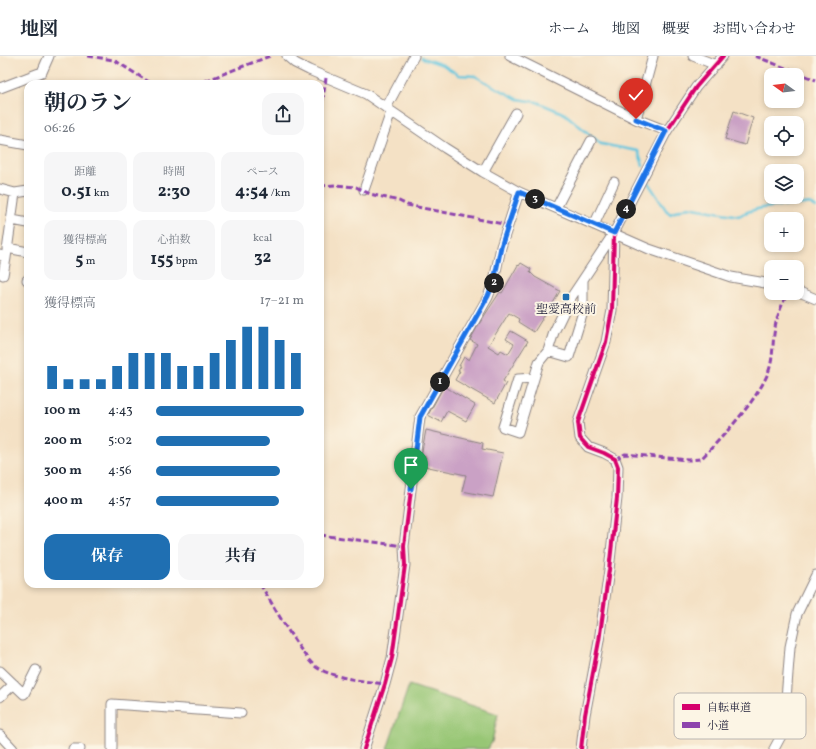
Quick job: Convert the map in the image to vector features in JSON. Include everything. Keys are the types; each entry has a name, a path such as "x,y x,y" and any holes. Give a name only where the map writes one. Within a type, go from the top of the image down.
{"street":[{"path":"0,88 42,72 48,56"},
{"path":"287,56 295,63 309,70 366,94 444,148 519,192 648,249 731,277 764,283"},
{"path":"364,190 389,110 414,56"},
{"path":"510,56 636,119 666,131"},
{"path":"694,56 716,65"},
{"path":"534,378 518,379 503,427 518,432 534,378 538,362 548,351 554,332 570,299 614,233 666,131 696,87 724,56"},
{"path":"636,119 650,57"},
{"path":"483,172 516,113"},
{"path":"0,140 24,144"},
{"path":"556,208 591,141"},
{"path":"594,225 614,182"},
{"path":"0,189 15,193 24,192"},
{"path":"364,749 392,658 405,565 404,546 420,417 488,296 494,281 501,247 519,192"},
{"path":"3,275 3,256 7,248 15,193"},
{"path":"12,220 24,222"},
{"path":"581,749 585,715 599,641 609,570 617,498 618,467 615,459 588,447 580,438 578,422 607,336 612,310 614,233"},
{"path":"7,248 24,251"},
{"path":"548,351 569,357 583,312 583,281"},
{"path":"804,294 816,299"},
{"path":"786,693 790,647 797,614 816,575"},
{"path":"0,670 24,694 36,670"},
{"path":"0,697 14,684"},
{"path":"112,749 112,704 241,714"},
{"path":"0,735 13,749"},
{"path":"774,749 779,739"},
{"path":"73,749 80,749"}],"green space":[{"path":"409,685 498,714 492,742 488,749 387,749"}],"building":[{"path":"734,111 753,118 745,145 725,139"},
{"path":"521,263 531,269 530,272 535,277 560,291 534,332 518,322 519,319 509,313 488,346 499,353 501,350 508,354 514,344 506,339 511,331 528,341 503,381 506,383 495,403 455,380 460,371 458,371 461,366 459,366 464,357 469,360 477,344 470,340 479,324 500,292 502,293 518,265 519,266"},
{"path":"444,386 475,405 466,421 447,411 441,422 428,415"},
{"path":"426,430 483,443 482,449 503,453 493,497 462,491 466,475 424,466 426,457 421,456"}],"waterway":[{"path":"422,58 443,65 459,75 475,76 518,99 537,102 565,114 601,144 638,151 643,165"},
{"path":"647,181 670,214 688,207 739,216 756,209 774,206 810,203 816,208"}],"marked path":[{"path":"88,56 114,60 146,80"},
{"path":"207,80 270,56"},
{"path":"755,56 816,80"},
{"path":"324,92 326,78"},
{"path":"324,186 356,187 370,194 399,201 407,205 508,225"},
{"path":"615,459 625,454 689,460 701,459 738,418 763,384 771,362 774,334 784,300"},
{"path":"324,536 404,546"},
{"path":"262,588 297,644 305,655 319,669 352,679 385,684"}],"cycle path":[{"path":"581,749 585,715 599,641 609,570 617,498 618,467 615,459 588,447 580,438 578,422 606,342 612,310 614,233 667,131 696,87 723,56"},
{"path":"364,749 392,658 405,565 404,546 420,417 488,297 494,281 501,247 519,192"}],"place":[{"name":"聖愛高校前","path":"566,297"}],"route":[{"path":"411,489 417,431 420,417 488,296 494,281 501,247 519,192 614,233 666,131 636,119"}]}
